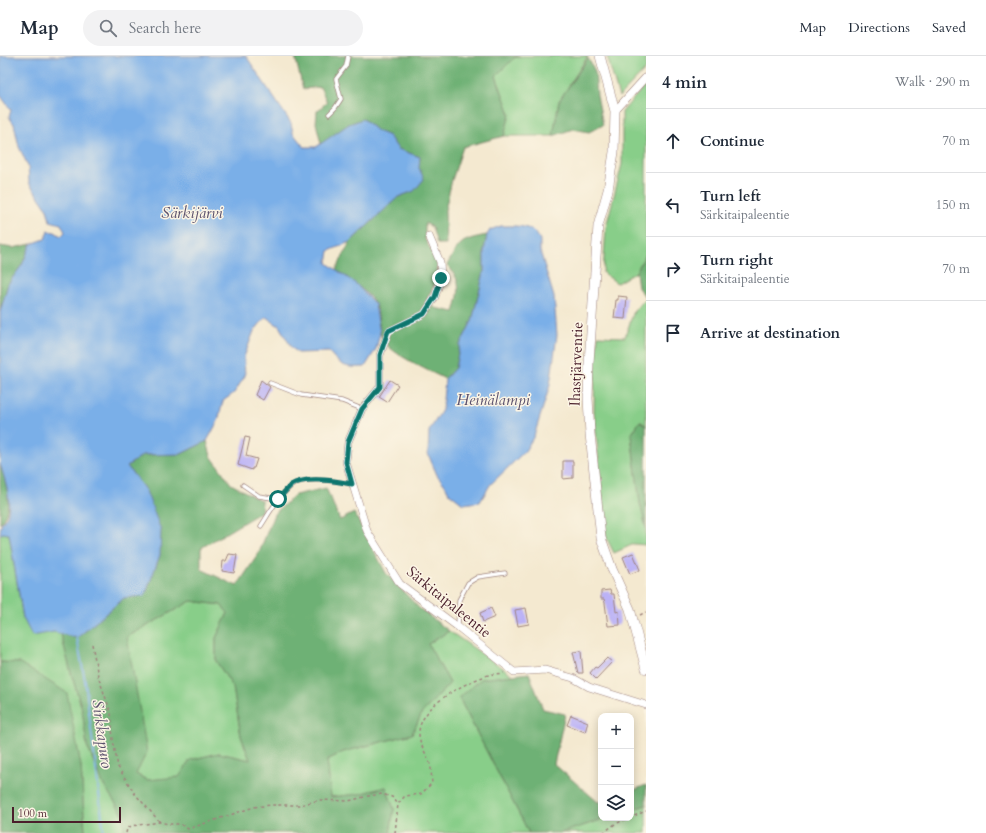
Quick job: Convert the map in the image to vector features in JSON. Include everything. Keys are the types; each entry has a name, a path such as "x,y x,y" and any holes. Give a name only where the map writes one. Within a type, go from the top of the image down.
{"street":[{"name":"Ihastjärventie","path":"600,56 615,111 614,152 608,190 598,226 588,398 601,538 612,570 630,610 646,669"},
{"path":"615,111 646,77"},
{"name":"Särkitaipaleentie","path":"429,236 440,262 441,278 435,297 424,314 388,331 380,355 380,387 362,409 348,442 346,462 367,531 400,584 458,627 514,672"},
{"path":"514,672 545,670 573,678 589,687 646,705"}],"lane":[{"path":"329,114 341,99 336,79 346,66 348,56"},
{"path":"270,383 301,395 342,401 362,409"},
{"path":"261,526 278,499 292,485 304,481 336,481 352,484"},
{"path":"244,485 259,496 278,499"},
{"path":"458,627 458,600 468,583 478,577 504,572"}],"path":[{"path":"92,644 98,676 112,713 113,740 118,767 135,794 160,822"},
{"path":"395,833 398,804 405,796 421,794 432,783 431,765 422,748 419,732 425,718 432,708 453,691 484,676 514,672"},
{"path":"126,833 130,826 160,822 180,824 188,829 254,807 271,805 300,805 320,800 349,802 378,794 392,797 398,804"},
{"path":"603,833 615,824 646,811"}],"green space":[{"path":"295,56 520,56 514,58 496,76 510,114 504,136 463,147 452,180 445,210 446,244 437,244 432,227 425,223 425,239 438,264 436,282 427,299 435,308 454,312 458,298 458,287 455,276 447,265 455,251 466,240 487,235 484,251 484,272 472,321 460,345 455,368 445,379 408,360 385,343 380,332 377,309 373,300 358,286 336,270 350,242 398,197 414,191 420,157 398,149 389,136 377,131 363,119 349,124 321,144 316,123 317,111 327,102 320,87 303,89"},
{"path":"520,56 588,56 559,101 553,136 504,136 510,114 496,76 514,58"},
{"path":"607,56 646,56 646,69 619,97"},
{"path":"588,58 595,71 597,95 603,125 589,132 573,129 553,136 559,101"},
{"path":"646,84 646,254 636,272 617,283 603,273 606,227 622,164 622,112"},
{"path":"31,244 22,265 8,284 0,312 0,246 13,248"},
{"path":"646,254 646,297 638,288 636,272"},
{"path":"646,298 646,426 640,421 631,435 640,503 646,528 646,545 634,544 614,553 606,537 594,412 595,361 598,336 625,337 634,311"},
{"path":"640,421 646,426 646,528 640,503 631,435"},
{"path":"207,441 211,456 231,484 262,501 261,512 201,548 201,569 237,586 259,553 274,514 295,495 326,488 340,520 354,513 386,573 420,609 449,631 428,644 450,683 422,713 412,734 343,752 327,760 331,797 359,794 386,787 394,809 390,833 124,833 123,814 104,786 87,746 82,709 61,634 77,638 124,598 145,596 160,555 146,491 127,466 143,455 181,454","holes":["191,601 221,605 228,613 216,638 216,661 233,687 241,736 250,760 219,753 190,760 179,777 147,780 136,774 147,752 127,637"]},
{"path":"0,464 7,487 8,502 7,510 0,524"},
{"path":"2,533 9,534 23,618 61,634 82,709 87,746 104,786 123,814 124,833 85,833 81,766 20,663 0,662 0,535"},
{"path":"191,601 221,605 228,613 216,638 216,661 233,687 241,736 250,760 219,753 190,760 179,778 147,780 136,774 127,637"},
{"path":"449,631 513,675 481,679 459,698 529,833 390,833 394,809 386,787 359,794 331,797 327,760 343,752 412,734 422,713 450,683 428,644"},
{"path":"0,662 20,663 67,693 81,766 85,833 0,833"},
{"path":"529,673 543,709 565,714 554,764 598,802 598,821 561,833 529,833 459,698 481,679"},
{"path":"646,785 646,805 634,809 634,790"},
{"path":"646,805 646,833 561,833 598,821 634,821 634,809"}],"water":[{"name":"Särkijärvi","path":"0,56 246,56 291,123 293,133 304,147 316,147 349,124 363,119 377,131 389,136 398,149 420,157 419,168 424,179 414,191 398,197 350,242 329,251 327,263 355,283 375,304 380,333 376,349 365,367 344,366 329,352 298,353 292,348 279,326 266,317 254,331 244,357 245,376 234,393 223,401 218,421 207,441 181,454 143,455 127,466 146,491 161,530 160,555 145,596 124,598 77,638 54,632 32,636 23,618 9,534 2,533 0,535 2,523 8,512 9,500 7,487 0,464 0,312 8,284 22,265 31,244 45,239 48,231 55,232 61,236 65,232 61,224 50,221 47,209 29,183 28,166 19,147 14,124 9,117 11,110 0,95"},
{"name":"Heinälampi","path":"501,226 524,227 533,231 540,240 540,251 554,297 557,335 550,385 534,436 525,451 490,485 480,502 463,504 449,493 437,475 428,454 429,431 442,410 445,379 455,368 460,345 472,321 484,272 484,251 487,235 490,230"}],"building":[{"path":"618,296 627,297 625,319 614,318 616,300 618,300"},
{"path":"261,380 270,387 263,400 255,395"},
{"path":"390,380 398,385 387,402 379,397"},
{"path":"245,437 250,438 246,456 257,459 252,470 238,465"},
{"path":"563,461 573,461 573,478 563,479"},
{"path":"633,553 640,570 630,574 623,557"},
{"path":"229,554 237,555 234,573 222,571 223,561 226,561"},
{"path":"610,590 611,594 614,594 616,612 619,611 620,625 608,626 604,599 601,599 601,591"},
{"path":"491,608 495,617 483,622 480,613"},
{"path":"526,608 529,624 518,626 515,610"},
{"path":"581,651 583,673 578,673 573,652"},
{"path":"607,658 612,662 596,679 590,673"},
{"path":"571,715 588,722 585,732 567,725"}],"waterway":[{"name":"Sirkkapuro","path":"77,638 85,681 104,833"}],"route":[{"path":"278,499 292,485 304,481 336,481 352,484 346,462 348,442 354,424 362,409 380,387 380,355 388,331 410,322 424,314 435,297 441,278"}]}
